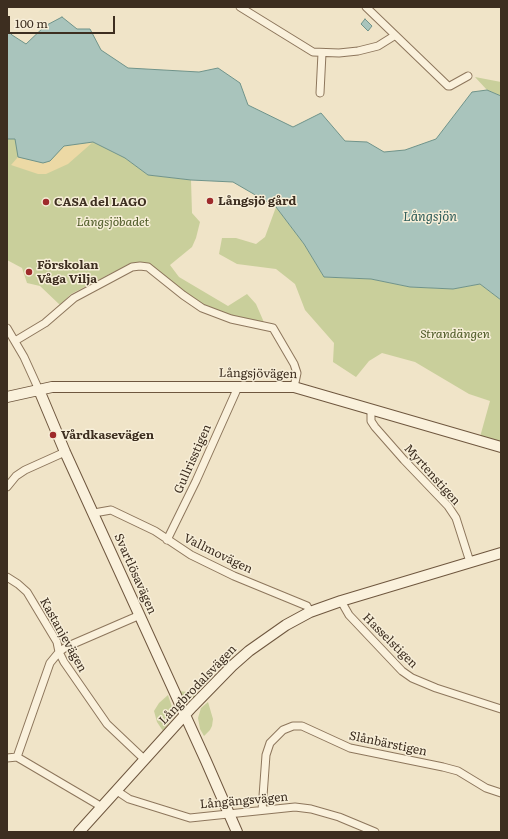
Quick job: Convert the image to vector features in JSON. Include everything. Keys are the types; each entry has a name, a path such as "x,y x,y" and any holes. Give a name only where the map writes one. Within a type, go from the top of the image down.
{"street":[{"path":"240,7 312,52 322,53 370,49 384,43 394,36"},
{"path":"366,7 394,36 448,86 468,76"},
{"path":"320,93 322,53"},
{"path":"15,341 45,323 74,298 132,267 148,267 182,295 202,308 231,319 273,328 294,364 296,372 294,387"},
{"name":"Svartlösavägen","path":"7,328 39,390 230,814 236,832"},
{"name":"Gullrisstigen","path":"167,540 196,481 238,386"},
{"name":"Långsjövägen","path":"7,397 52,387 294,387 371,408 501,447"},
{"name":"Myrtenstigen","path":"371,408 371,421 375,427 448,506 456,518 470,562"},
{"path":"7,487 16,476 25,470 66,452"},
{"name":"Vallmovägen","path":"94,513 111,510 155,531 191,556 234,576 307,606 310,612"},
{"name":"Långbrodalsvägen","path":"78,832 232,666 286,625 310,612 341,601 501,553"},
{"name":"Kastanjevägen","path":"7,577 27,592 55,637 59,652 64,662 79,686 107,724 145,760"},
{"name":"Hasselstigen","path":"341,601 349,615 402,671 412,678 436,688 501,709"},
{"path":"17,757 50,663 59,652 66,647 140,615"},
{"name":"Slånbärstigen","path":"262,810 266,755 270,743 283,730 293,726 302,726 350,748 443,766 458,771 486,788 501,793"},
{"path":"7,758 17,757 102,807"},
{"name":"Långängsvägen","path":"117,791 129,799 190,818 262,810 296,808 311,809 339,817 375,832"}],"green space":[{"path":"475,77 501,82 501,96 487,90"},
{"name":"Långsjöbadet","path":"15,138 64,146 93,142 125,158 148,175 191,180 192,213 200,222 192,247 170,265 179,277 228,306 247,294 256,304 266,327 202,308 150,266 135,263 129,264 71,294 60,305 40,286 27,283 22,268 7,260 7,139"},
{"name":"Strandängen","path":"276,207 304,244 324,277 371,279 410,287 453,289 480,284 501,300 501,443 480,437 490,401 469,394 415,362 382,353 369,361 356,377 333,362 334,343 305,310 295,284 276,269 237,264 219,254 222,238 236,238 256,244 265,237"},
{"path":"178,691 198,693 190,701 186,702 181,698"},
{"path":"168,695 172,707 171,718 163,731 157,722 154,711 159,703"},
{"path":"208,702 213,719 210,730 204,736 200,729 198,718 201,708"}],"sand":[{"path":"93,142 68,164 46,174 38,174 11,165 18,157 43,163 50,161 64,146"}],"water":[{"name":"Långsjön","path":"62,17 77,29 90,29 101,50 128,68 199,72 218,68 240,83 248,105 293,127 321,113 345,141 367,142 384,152 405,150 436,139 472,92 487,90 501,96 501,300 480,284 453,289 410,287 371,279 324,277 304,244 276,207 233,182 191,180 148,175 125,158 93,142 64,146 50,161 43,163 18,157 15,139 7,139 7,30 26,44 45,26"},
{"path":"365,19 372,26 368,31 361,24"}],"place":[{"name":"Långsjö gård","path":"210,201"},
{"name":"CASA del LAGO","path":"46,202"},
{"name":"Förskolan Våga Vilja","path":"29,272"},
{"name":"Vårdkasevägen","path":"53,435"}]}
